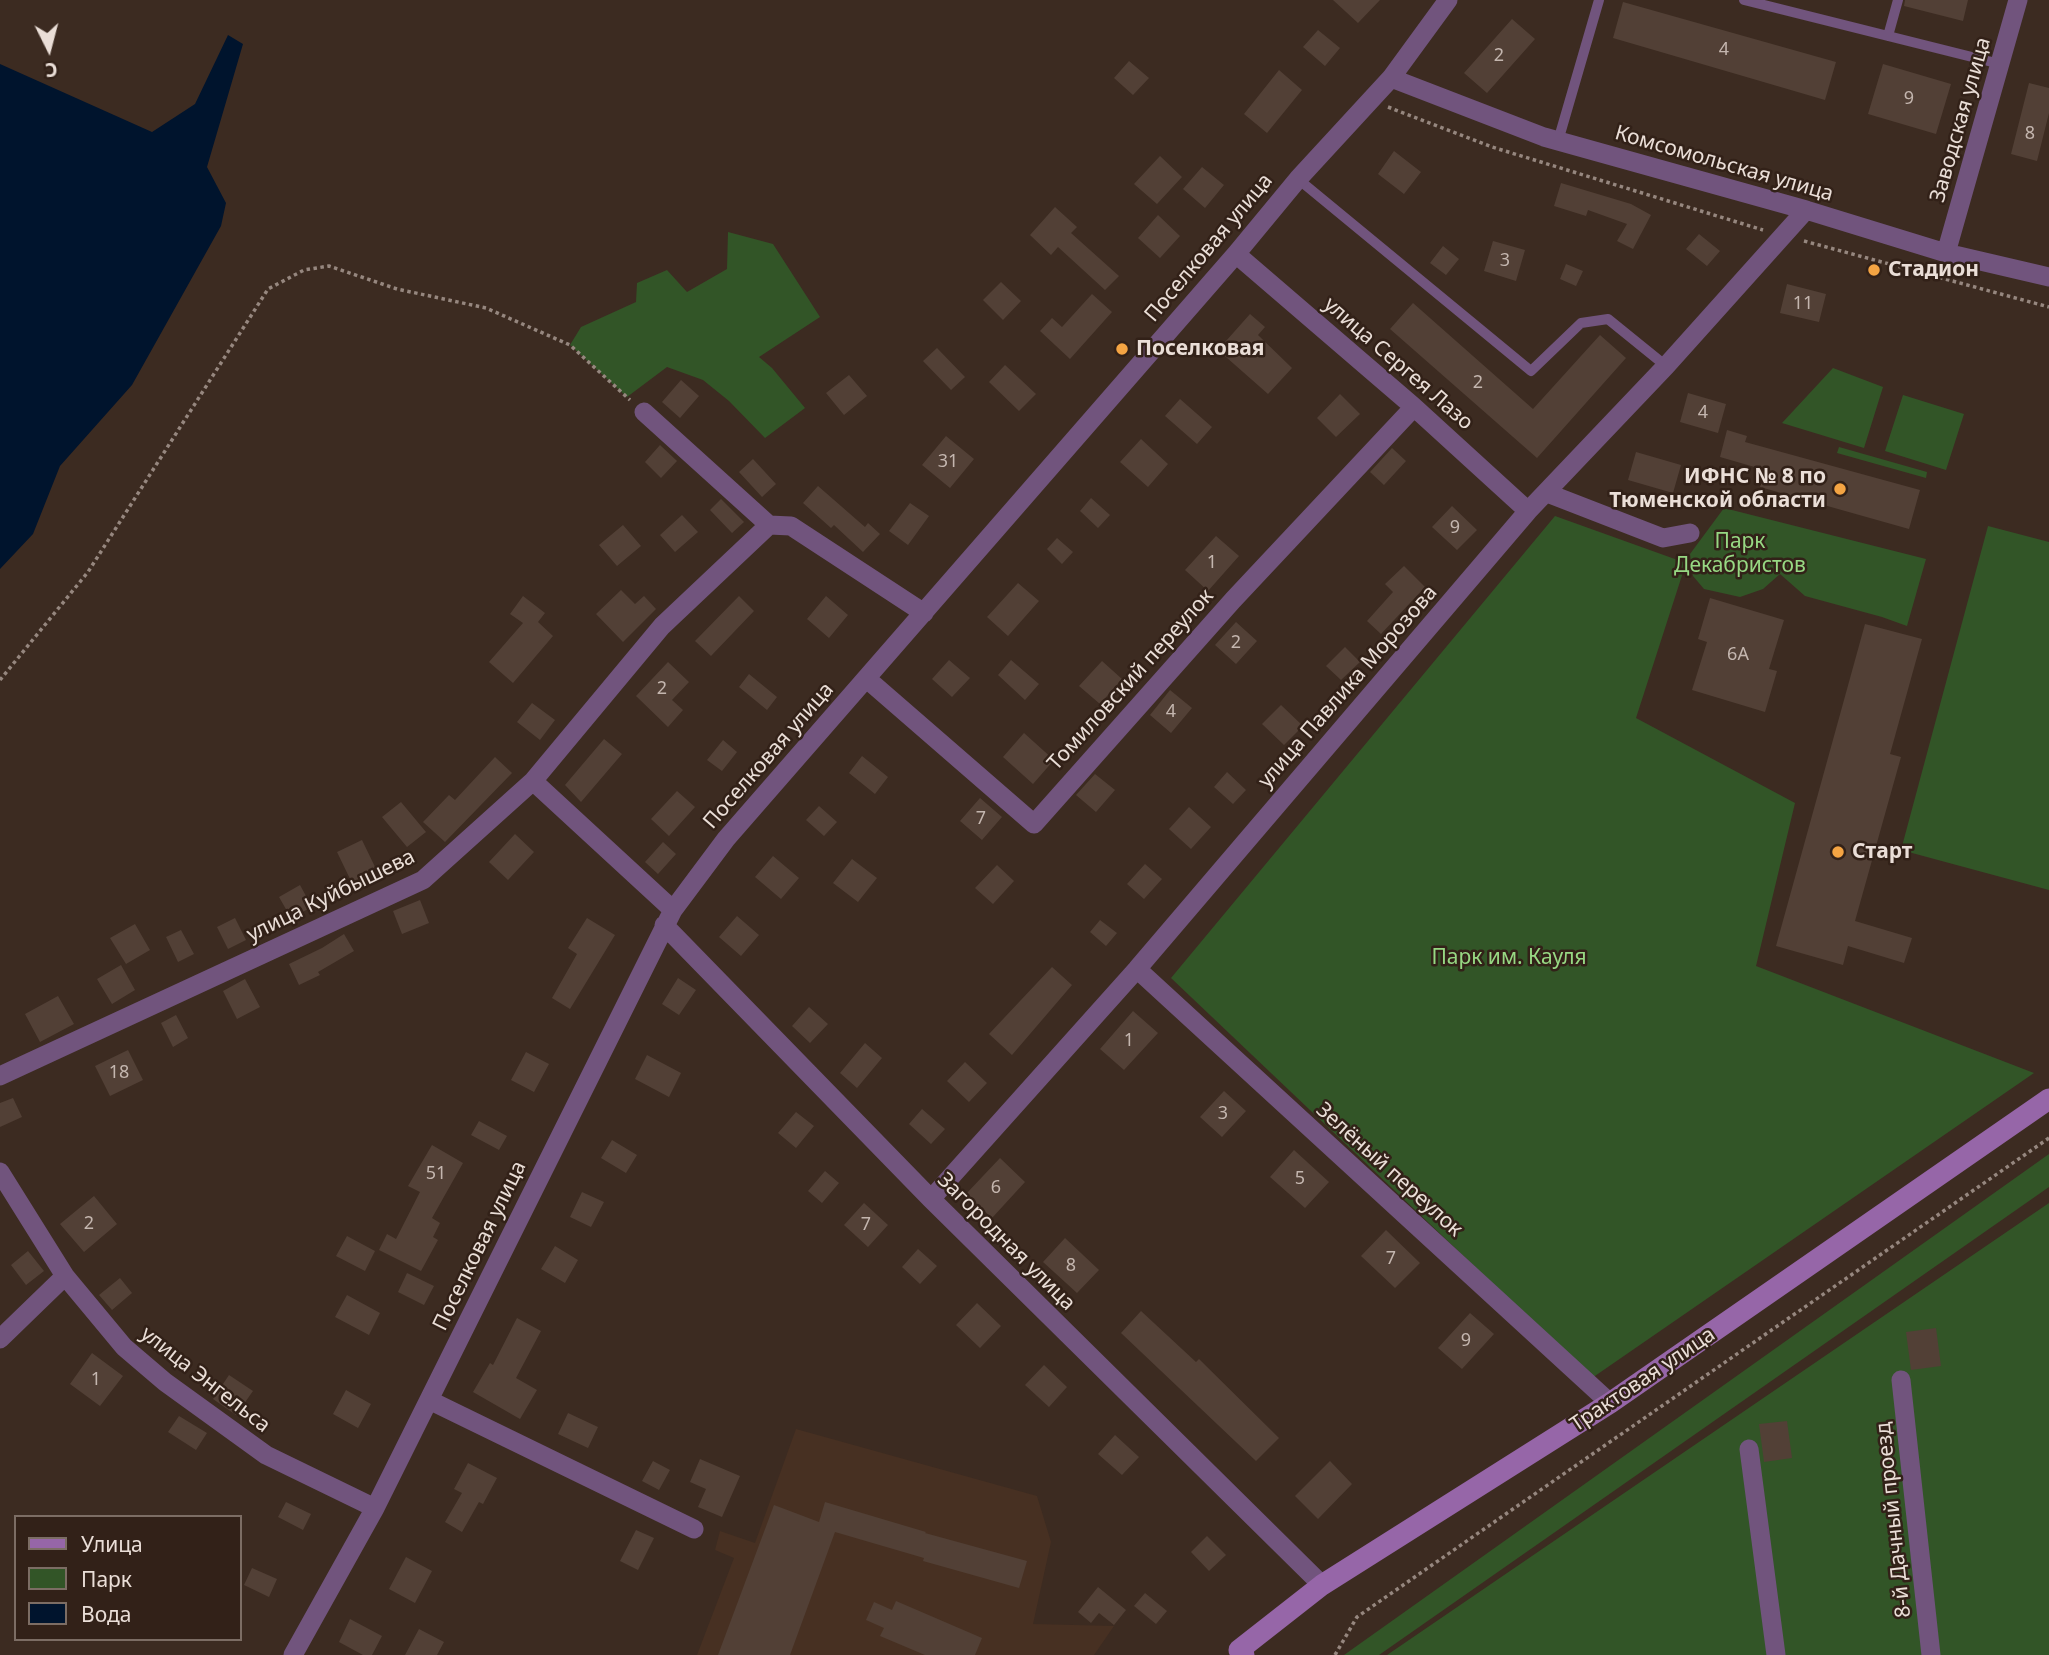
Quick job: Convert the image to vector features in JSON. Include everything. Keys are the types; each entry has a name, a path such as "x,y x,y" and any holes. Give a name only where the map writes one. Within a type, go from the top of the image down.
{"street":[{"name":"Поселковая улица","path":"293,1655 375,1508 669,918 726,839 1236,254 1297,179 1391,78 1448,0"},
{"name":"Заводская улица","path":"1946,253 2018,0"},
{"name":"Комсомольская улица","path":"1391,78 1558,141 1806,210 1946,253 2049,277"},
{"name":"улица Павлика Морозова","path":"931,1199 1136,969 1528,511 1666,366 1806,210"},
{"name":"улица Сергея Лазо","path":"1236,254 1414,407 1528,511"},
{"name":"Томиловский переулок","path":"867,679 1034,824 1233,600 1414,407"},
{"path":"644,412 769,525 792,526 924,612"},
{"path":"1547,493 1662,538 1690,533"},
{"name":"улица Куйбышева","path":"0,1076 423,880 533,781 662,626 769,525"},
{"name":"Загородная улица","path":"533,781 669,918 931,1199 1322,1585"},
{"name":"Зелёный переулок","path":"1136,969 1610,1404"},
{"name":"Трактовая улица","path":"1239,1653 1322,1585 1610,1404 2049,1099"},
{"name":"улица Энгельса","path":"0,1172 65,1276 124,1347 177,1390 266,1455 375,1508"},
{"path":"0,1339 65,1276"},
{"name":"8-й Дачный проезд","path":"1901,1380 1931,1655"},
{"path":"429,1399 694,1528"},
{"path":"1749,1449 1776,1655"}],"lane":[{"path":"1558,141 1599,0"},
{"path":"1888,36 1898,0"},
{"path":"1751,1 2001,64"},
{"path":"1297,179 1531,371 1581,323 1608,319 1666,366"}],"path":[{"path":"1371,100 1492,147 1783,236 2049,307"},
{"path":"0,680 88,572 268,289 304,270 329,266 397,289 486,308 570,345 644,412"},
{"path":"1335,1655 1357,1618 2049,1138"}],"shaded area":[{"path":"796,1429 1037,1496 1051,1542 1033,1624 1114,1626 1094,1655 697,1655 734,1558 715,1550 720,1531 755,1543"}],"green space":[{"path":"728,232 773,244 820,317 759,357 772,368 805,408 765,438 729,401 703,380 667,367 627,397 570,345 581,327 636,302 637,283 667,270 687,292 727,269"},
{"path":"1833,368 1883,387 1864,448 1782,423"},
{"path":"1903,395 1964,414 1946,470 1885,451"},
{"path":"1839,447 1927,472 1926,478 1837,453"},
{"name":"Парк Декабристов","path":"1724,508 1926,559 1907,626 1805,596 1780,574 1763,589 1740,597 1704,589 1693,576 1690,554"},
{"name":"Парк им. Кауля","path":"1555,516 1686,563 1636,718 1795,803 1756,966 2034,1073 1592,1378 1171,978"},
{"path":"1988,526 2049,542 2049,890 1901,850"},
{"path":"2049,1154 2049,1187 1379,1655 1344,1655"},
{"path":"2049,1203 2049,1655 1387,1655"}],"water":[{"path":"228,35 243,44 207,167 226,203 221,226 132,385 60,466 33,534 0,569 0,64 152,132 195,104"}],"building":[{"path":"1333,0 1380,0 1358,23"},
{"path":"1905,0 1968,0 1963,21 1904,6"},
{"path":"1623,2 1836,62 1825,100 1613,38"},
{"path":"1512,19 1535,39 1487,93 1464,73"},
{"path":"1318,30 1340,48 1325,66 1303,47"},
{"path":"1129,61 1149,78 1133,95 1114,78"},
{"path":"1883,64 1951,84 1936,134 1868,114"},
{"path":"1279,70 1302,90 1267,133 1244,114"},
{"path":"2029,83 2049,88 2049,113 2037,161 2011,154"},
{"path":"1394,151 1421,172 1404,194 1378,174"},
{"path":"1160,156 1182,177 1157,204 1134,184"},
{"path":"1202,167 1224,185 1205,208 1183,189"},
{"path":"1561,183 1631,204 1651,215 1633,249 1617,241 1627,224 1588,210 1586,216 1554,206"},
{"path":"1055,207 1077,227 1071,233 1119,276 1105,290 1058,247 1051,255 1030,235"},
{"path":"1158,215 1180,236 1160,258 1138,238"},
{"path":"1699,234 1720,251 1707,266 1686,249"},
{"path":"1493,241 1525,250 1516,281 1484,271"},
{"path":"1443,246 1459,259 1446,275 1430,263"},
{"path":"1566,264 1583,271 1576,286 1560,279"},
{"path":"1001,282 1021,301 1003,320 983,300"},
{"path":"1787,284 1826,294 1819,322 1780,313"},
{"path":"1092,294 1112,312 1070,359 1040,331 1052,318 1062,327"},
{"path":"1413,303 1533,409 1600,335 1626,358 1537,458 1390,329"},
{"path":"1250,314 1265,327 1258,335 1292,368 1268,394 1218,350"},
{"path":"937,348 965,377 951,390 923,361"},
{"path":"1005,365 1036,394 1019,411 989,382"},
{"path":"849,375 867,396 844,415 826,393"},
{"path":"681,380 699,396 680,418 662,402"},
{"path":"1688,393 1726,404 1718,433 1680,422"},
{"path":"1340,394 1360,414 1336,437 1317,418"},
{"path":"1180,399 1212,427 1197,444 1165,416"},
{"name":"ИФНС № 8 по Тюменской области","path":"1727,430 1747,436 1745,442 1920,490 1909,529 1760,487 1765,470 1720,457"},
{"path":"946,436 974,459 950,488 922,465"},
{"path":"1141,439 1168,464 1148,487 1120,462"},
{"path":"660,445 677,461 661,478 645,462"},
{"path":"1392,448 1406,461 1384,485 1370,472"},
{"path":"1636,452 1681,465 1673,493 1628,480"},
{"path":"753,459 776,484 762,497 739,472"},
{"path":"818,486 865,527 868,523 880,534 863,552 834,525 831,528 803,503"},
{"path":"1091,498 1110,515 1098,528 1080,511"},
{"path":"721,499 744,522 732,533 710,510"},
{"path":"910,503 929,516 908,545 889,531"},
{"path":"1452,506 1477,530 1457,550 1432,527"},
{"path":"682,515 698,532 675,552 660,535"},
{"path":"623,525 641,546 617,566 599,545"},
{"path":"1216,536 1239,556 1208,591 1185,570"},
{"path":"1057,538 1073,552 1062,564 1047,549"},
{"path":"1404,566 1425,587 1381,634 1367,621 1393,592 1385,584"},
{"path":"1018,583 1039,601 1008,636 987,617"},
{"path":"621,590 635,604 644,596 656,609 623,642 596,614"},
{"path":"523,596 545,613 538,622 553,636 513,683 489,662 523,623 510,614"},
{"path":"739,596 754,611 711,656 695,641"},
{"path":"826,596 848,615 829,638 807,619"},
{"path":"1710,598 1784,620 1769,669 1777,671 1765,712 1692,690 1707,642 1698,639"},
{"path":"1236,622 1257,641 1236,664 1215,645"},
{"name":"Старт","path":"1865,624 1922,639 1890,754 1901,757 1855,921 1912,938 1904,963 1848,946 1843,965 1776,946"},
{"path":"1345,647 1360,662 1341,680 1326,666"},
{"path":"949,660 970,678 952,697 932,679"},
{"path":"1011,660 1039,684 1025,700 998,675"},
{"path":"1102,661 1122,679 1100,704 1079,686"},
{"path":"668,662 689,682 672,700 683,710 668,727 636,696"},
{"path":"749,674 777,697 767,710 739,687"},
{"path":"1170,690 1192,708 1171,733 1150,715"},
{"path":"532,703 555,720 540,740 517,722"},
{"path":"1281,705 1303,726 1284,745 1262,724"},
{"path":"1024,733 1054,760 1033,784 1003,757"},
{"path":"604,739 622,754 581,802 565,785"},
{"path":"723,740 737,752 722,771 707,760"},
{"path":"862,756 888,777 875,794 849,773"},
{"path":"495,757 512,773 445,842 423,822 449,795 455,800"},
{"path":"1227,772 1246,790 1233,804 1214,787"},
{"path":"1095,774 1115,790 1096,812 1076,795"},
{"path":"677,791 695,807 669,836 651,819"},
{"path":"980,798 1002,817 982,840 960,821"},
{"path":"401,802 426,832 407,847 382,817"},
{"path":"819,806 837,822 824,836 806,820"},
{"path":"1189,807 1211,827 1191,849 1169,829"},
{"path":"515,834 534,852 508,880 489,862"},
{"path":"362,840 377,871 352,883 337,852"},
{"path":"663,842 676,854 658,874 645,862"},
{"path":"773,856 799,878 781,899 755,877"},
{"path":"852,859 877,878 858,902 833,883"},
{"path":"1145,864 1162,879 1144,899 1127,884"},
{"path":"997,865 1014,881 993,904 975,888"},
{"path":"300,885 312,907 291,918 279,897"},
{"path":"420,900 429,923 402,934 393,911"},
{"path":"737,916 759,935 741,956 719,937"},
{"path":"235,918 246,940 228,949 217,927"},
{"path":"587,918 615,935 570,1009 552,998 577,954 568,948"},
{"path":"1100,920 1117,933 1106,946 1090,932"},
{"path":"135,924 150,950 126,964 110,938"},
{"path":"181,930 194,954 178,962 166,937"},
{"path":"344,934 354,951 318,972 320,975 299,985 289,964"},
{"path":"121,965 135,990 112,1004 97,979"},
{"path":"1052,967 1072,985 1012,1055 989,1034"},
{"path":"678,978 696,990 679,1015 662,1004"},
{"path":"245,979 260,1007 237,1019 223,991"},
{"path":"58,996 74,1024 40,1042 25,1014"},
{"path":"809,1007 828,1024 810,1043 792,1026"},
{"path":"1133,1011 1158,1033 1124,1070 1100,1049"},
{"path":"176,1015 188,1038 173,1047 161,1023"},
{"path":"865,1043 882,1058 857,1088 840,1073"},
{"path":"128,1050 143,1080 110,1096 95,1066"},
{"path":"526,1052 549,1064 534,1092 511,1080"},
{"path":"647,1055 681,1073 669,1097 635,1079"},
{"path":"965,1062 987,1083 969,1102 947,1081"},
{"path":"1224,1091 1246,1111 1222,1137 1200,1117"},
{"path":"13,1098 22,1117 0,1127 0,1103"},
{"path":"922,1109 945,1129 931,1144 909,1124"},
{"path":"796,1112 814,1126 796,1148 778,1133"},
{"path":"479,1121 507,1136 499,1150 471,1135"},
{"path":"612,1140 637,1155 626,1173 601,1158"},
{"path":"432,1145 463,1163 432,1218 440,1223 433,1237 438,1240 421,1271 379,1250 387,1234 396,1239 420,1192 408,1186"},
{"path":"1294,1150 1329,1182 1305,1208 1270,1177"},
{"path":"1000,1158 1025,1182 992,1218 966,1194"},
{"path":"825,1171 839,1183 822,1203 808,1191"},
{"path":"582,1192 604,1202 591,1227 570,1217"},
{"path":"94,1196 117,1224 84,1252 60,1224"},
{"path":"864,1203 888,1225 868,1247 844,1225"},
{"path":"1386,1230 1420,1263 1395,1288 1361,1256"},
{"path":"347,1236 375,1251 365,1271 336,1256"},
{"path":"1065,1238 1099,1270 1077,1293 1043,1262"},
{"path":"555,1246 578,1260 565,1283 541,1269"},
{"path":"918,1249 937,1266 920,1284 902,1267"},
{"path":"28,1251 44,1271 26,1285 11,1265"},
{"path":"407,1273 434,1286 424,1305 398,1292"},
{"path":"120,1278 132,1293 112,1310 99,1295"},
{"path":"347,1295 380,1313 369,1335 335,1317"},
{"path":"977,1303 1001,1326 980,1348 956,1325"},
{"path":"1141,1311 1196,1362 1199,1359 1279,1438 1256,1461 1121,1333"},
{"path":"1470,1313 1494,1334 1462,1369 1438,1348"},
{"path":"517,1318 541,1331 516,1378 537,1390 520,1419 473,1392 490,1363 493,1365"},
{"path":"1936,1328 1941,1366 1911,1370 1906,1332"},
{"path":"92,1353 123,1376 100,1406 70,1384"},
{"path":"1044,1365 1067,1387 1049,1407 1025,1385"},
{"path":"229,1375 253,1391 236,1415 213,1399"},
{"path":"346,1390 371,1404 358,1428 333,1414"},
{"path":"568,1413 598,1427 588,1448 558,1434"},
{"path":"179,1416 207,1433 196,1450 168,1432"},
{"path":"1787,1421 1792,1458 1764,1462 1759,1424"},
{"path":"1115,1435 1139,1457 1122,1475 1098,1454"},
{"path":"700,1459 740,1476 722,1517 698,1507 706,1489 690,1482"},
{"path":"653,1461 670,1470 659,1490 642,1481"},
{"path":"1330,1461 1352,1484 1318,1519 1295,1496"},
{"path":"468,1463 497,1478 483,1504 479,1502 462,1532 445,1522 462,1493 454,1489"},
{"path":"286,1502 311,1514 303,1530 278,1517"},
{"path":"825,1502 1027,1561 1019,1588 923,1561 924,1558 835,1532 790,1655 718,1655 774,1505 819,1522"},
{"path":"636,1530 654,1538 638,1570 620,1561"},
{"path":"1207,1536 1226,1555 1209,1571 1191,1552"},
{"path":"406,1557 432,1571 415,1603 389,1589"},
{"path":"252,1568 277,1579 269,1597 244,1585"},
{"path":"1098,1587 1126,1610 1114,1625 1099,1613 1091,1623 1078,1612"},
{"path":"1145,1593 1167,1611 1156,1624 1134,1606"},
{"path":"896,1601 982,1638 975,1655 925,1655 880,1636 884,1628 866,1620 874,1602 892,1610"},
{"path":"350,1619 382,1636 372,1655 363,1655 339,1642"},
{"path":"419,1629 444,1642 437,1655 405,1655"}],"place":[{"name":"Стадион","path":"1874,270"},
{"name":"Поселковая","path":"1122,349"},
{"name":"ИФНС № 8 по Тюменской области","path":"1840,489"},
{"name":"Старт","path":"1838,852"}]}
